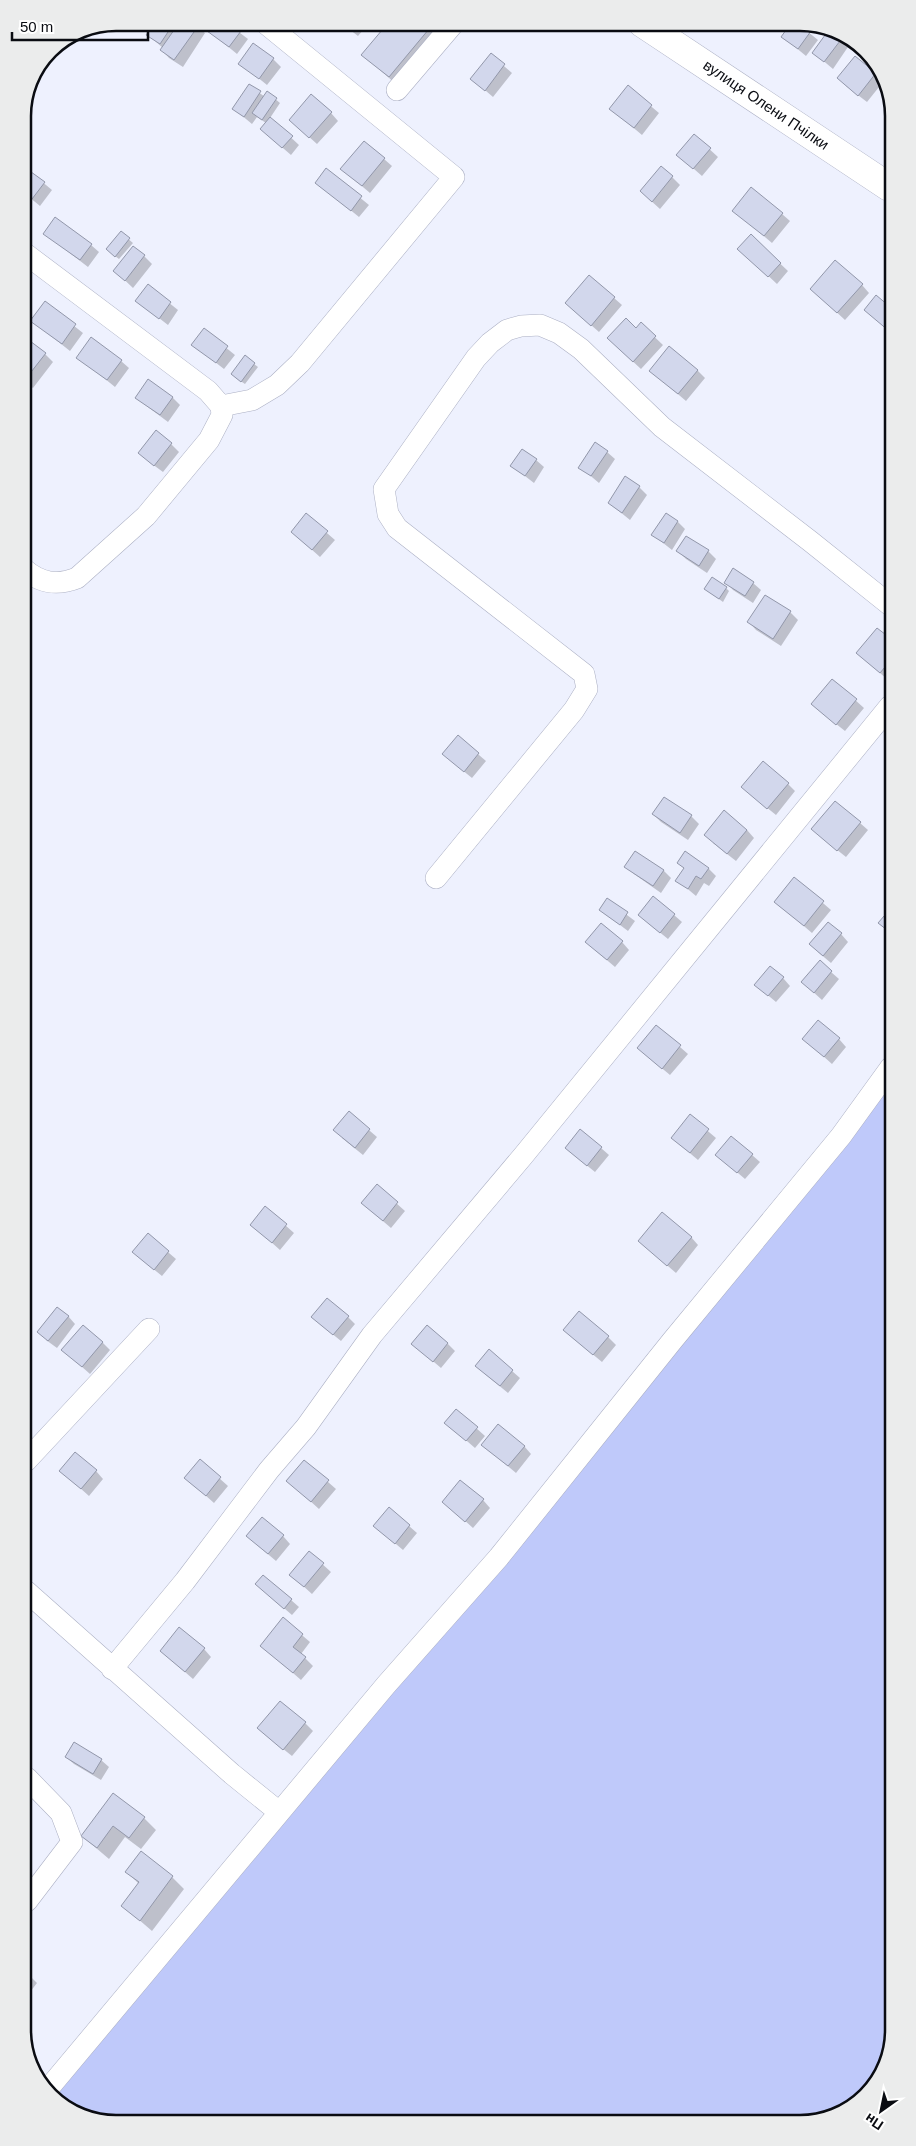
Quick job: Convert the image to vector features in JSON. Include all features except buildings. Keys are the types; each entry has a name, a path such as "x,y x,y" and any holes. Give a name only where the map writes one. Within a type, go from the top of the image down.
{"street":[{"path":"221,406 252,400 278,385 300,363 454,177 276,31"},
{"path":"397,90 447,31"},
{"name":"вулиця Олени Пчілки","path":"661,31 885,184"},
{"path":"31,258 208,391 221,406 222,415 209,440 146,516 77,578 65,583 50,583 31,575"},
{"path":"436,878 574,710 587,689 584,674 397,528 388,514 384,489 476,358 490,342 507,330 520,326 540,324 559,333 581,349 662,427 885,601"},
{"path":"112,1669 185,1581 269,1470 306,1427 372,1335 523,1156 885,712"},
{"path":"51,2085 386,1685 499,1557 672,1340 841,1136 885,1075"},
{"path":"31,1456 149,1329"},
{"path":"31,1596 232,1774 279,1812"},
{"path":"31,1782 61,1813 72,1842 31,1896"}],"shaded area":[{"path":"885,1074 885,2029 882,2051 878,2062 864,2086 856,2086 856,2093 837,2106 811,2114 799,2115 111,2115 79,2106 52,2086"}]}
